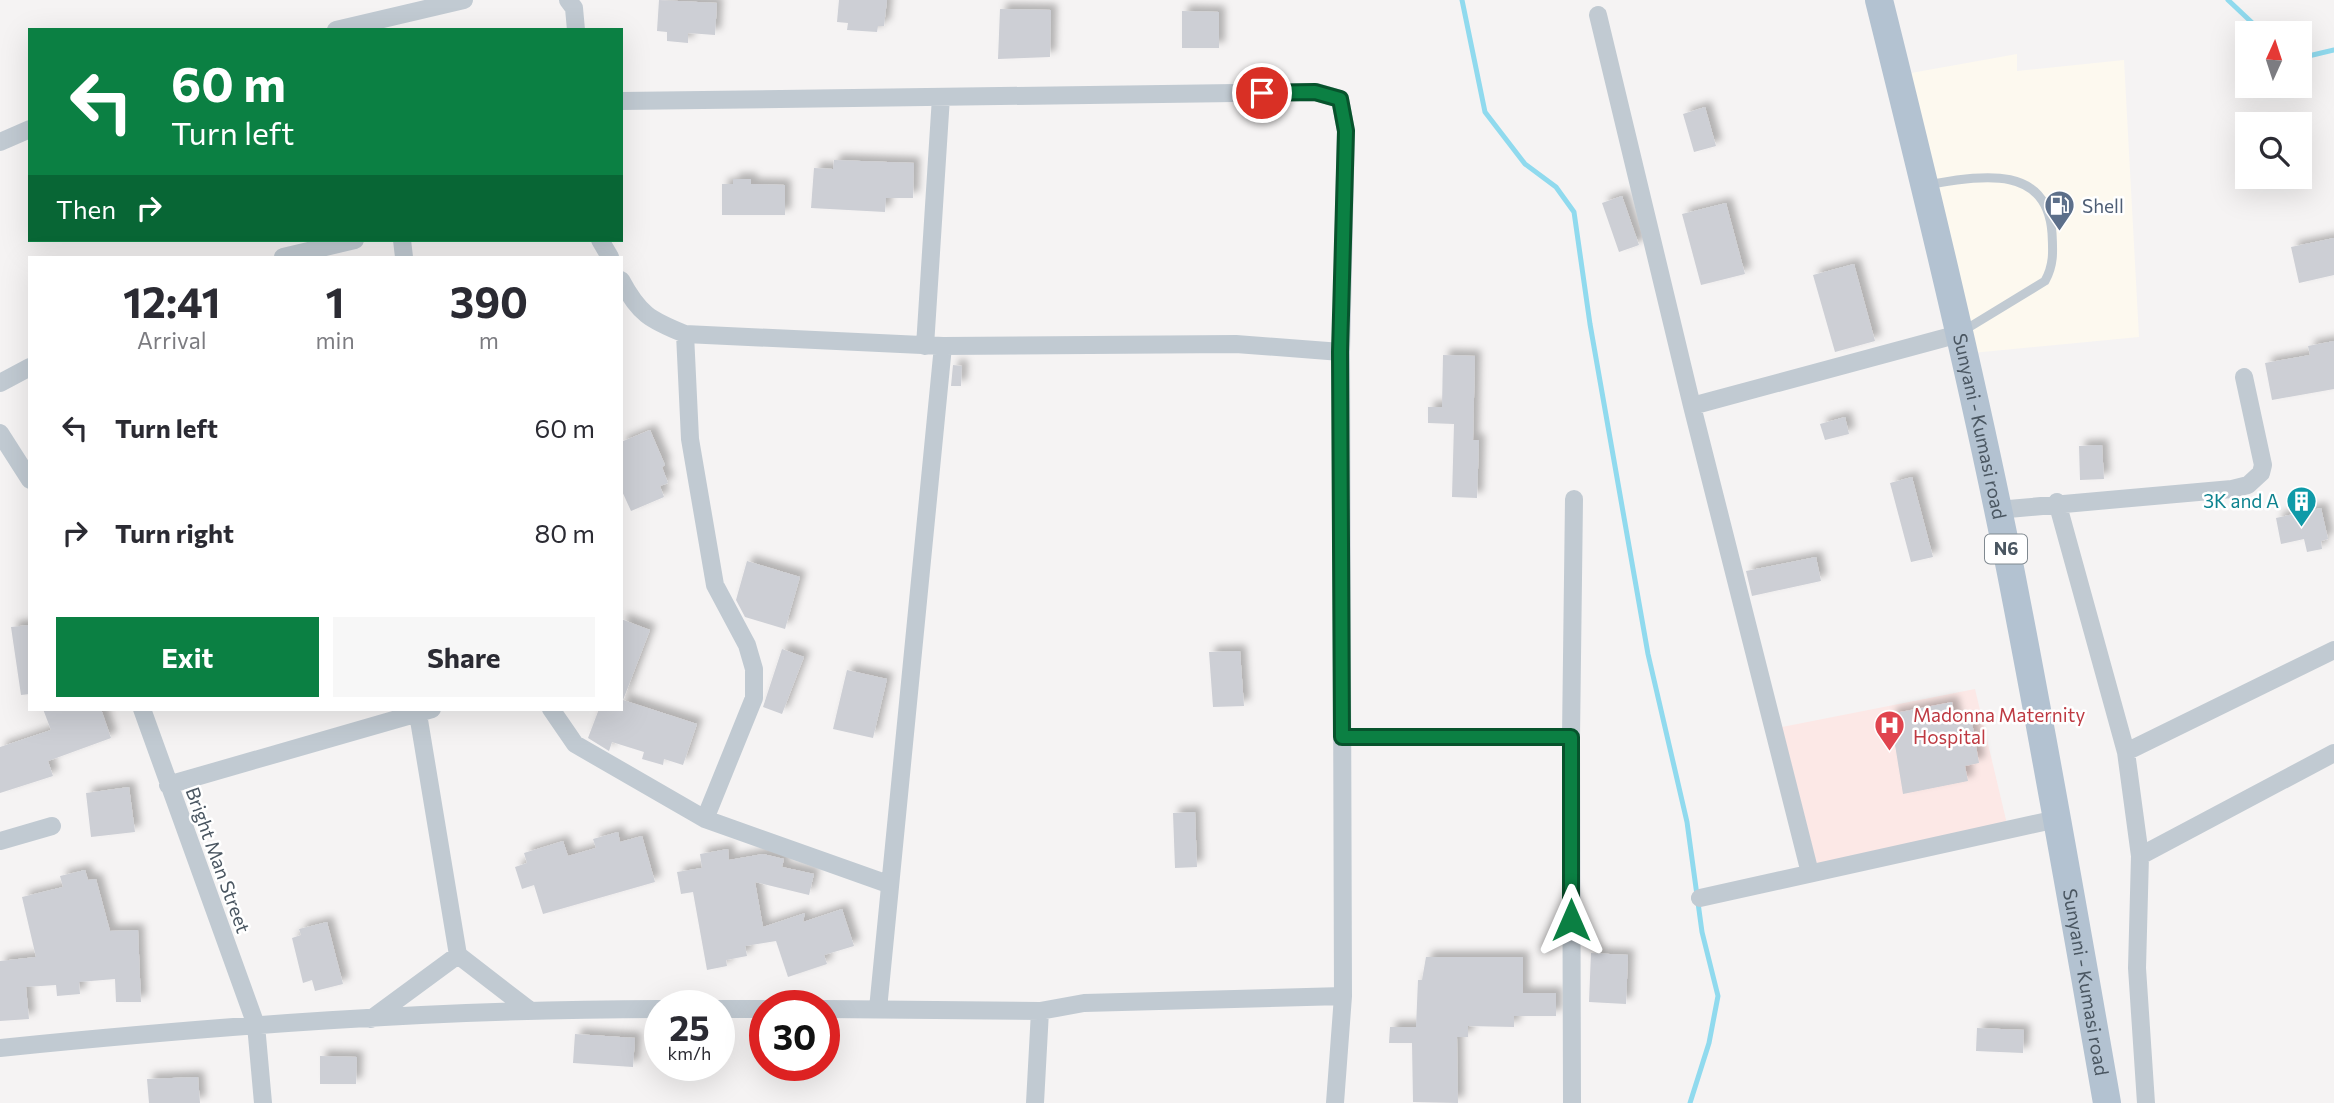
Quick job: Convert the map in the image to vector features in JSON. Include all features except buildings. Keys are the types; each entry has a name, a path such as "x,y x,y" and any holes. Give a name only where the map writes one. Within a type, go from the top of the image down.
{"main road":[{"name":"Sunyani - Kumasi road","path":"1879,0 1925,185 1997,510 2110,1100"}],"street":[{"path":"345,28 464,0"},
{"path":"568,0 574,8 576,28"},
{"path":"1598,15 1692,406 1810,873"},
{"path":"623,101 1315,92 1340,99 1346,131 1340,352 1343,996 1335,1103"},
{"path":"925,346 942,97"},
{"path":"0,142 28,129"},
{"path":"287,256 347,242"},
{"path":"623,282 639,310 652,321 685,334 925,346 1236,344 1340,352"},
{"path":"685,334 690,439 715,585 747,645 754,668 754,698 705,819"},
{"path":"1692,406 1959,334"},
{"path":"878,1009 888,884 943,346"},
{"path":"0,383 28,368"},
{"path":"1997,510 2057,502 2232,489 2255,481 2263,465 2245,377"},
{"path":"0,433 28,477"},
{"path":"1572,1103 1571,737 1574,499"},
{"path":"2057,502 2126,752 2140,856 2137,968 2146,1103"},
{"path":"2126,752 2334,650"},
{"name":"Bright Man Street","path":"143,711 256,1025 263,1103"},
{"path":"169,785 387,715 425,711 457,956 528,1009"},
{"path":"552,711 575,744 705,819 888,884"},
{"path":"1342,737 1571,737"},
{"path":"2140,856 2334,753"},
{"path":"1700,898 2057,819"},
{"path":"0,841 52,826"},
{"path":"372,1018 457,956"},
{"path":"840,1009 1041,1011 1084,1003 1343,996"},
{"path":"0,1048 256,1025 528,1009 644,1009"},
{"path":"1035,1103 1041,1011"}],"lane":[{"path":"1925,185 1987,175 2023,184 2035,192 2051,216 2052,268 2045,281 1959,334"}],"shaded area":[{"path":"2017,54 2017,71 2124,60 2139,337 1972,353 1911,73"},
{"name":"Madonna Maternity Hospital","path":"1975,689 2007,824 1817,865 1782,727"}],"waterway":[{"path":"1462,0 1485,112 1525,164 1556,187 1574,212 1590,324 1648,654 1687,822 1702,932 1718,996 1709,1043 1690,1103"},
{"path":"2228,0 2250,21"},
{"path":"2312,55 2334,50"}],"place":[{"name":"Shell","path":"2059,233"},
{"name":"3K and A","path":"2302,528"},
{"name":"Madonna Maternity Hospital","path":"1890,753"}],"route":[{"path":"1262,93 1315,92 1340,99 1346,131 1340,352 1342,737 1571,737 1571,920"}]}
